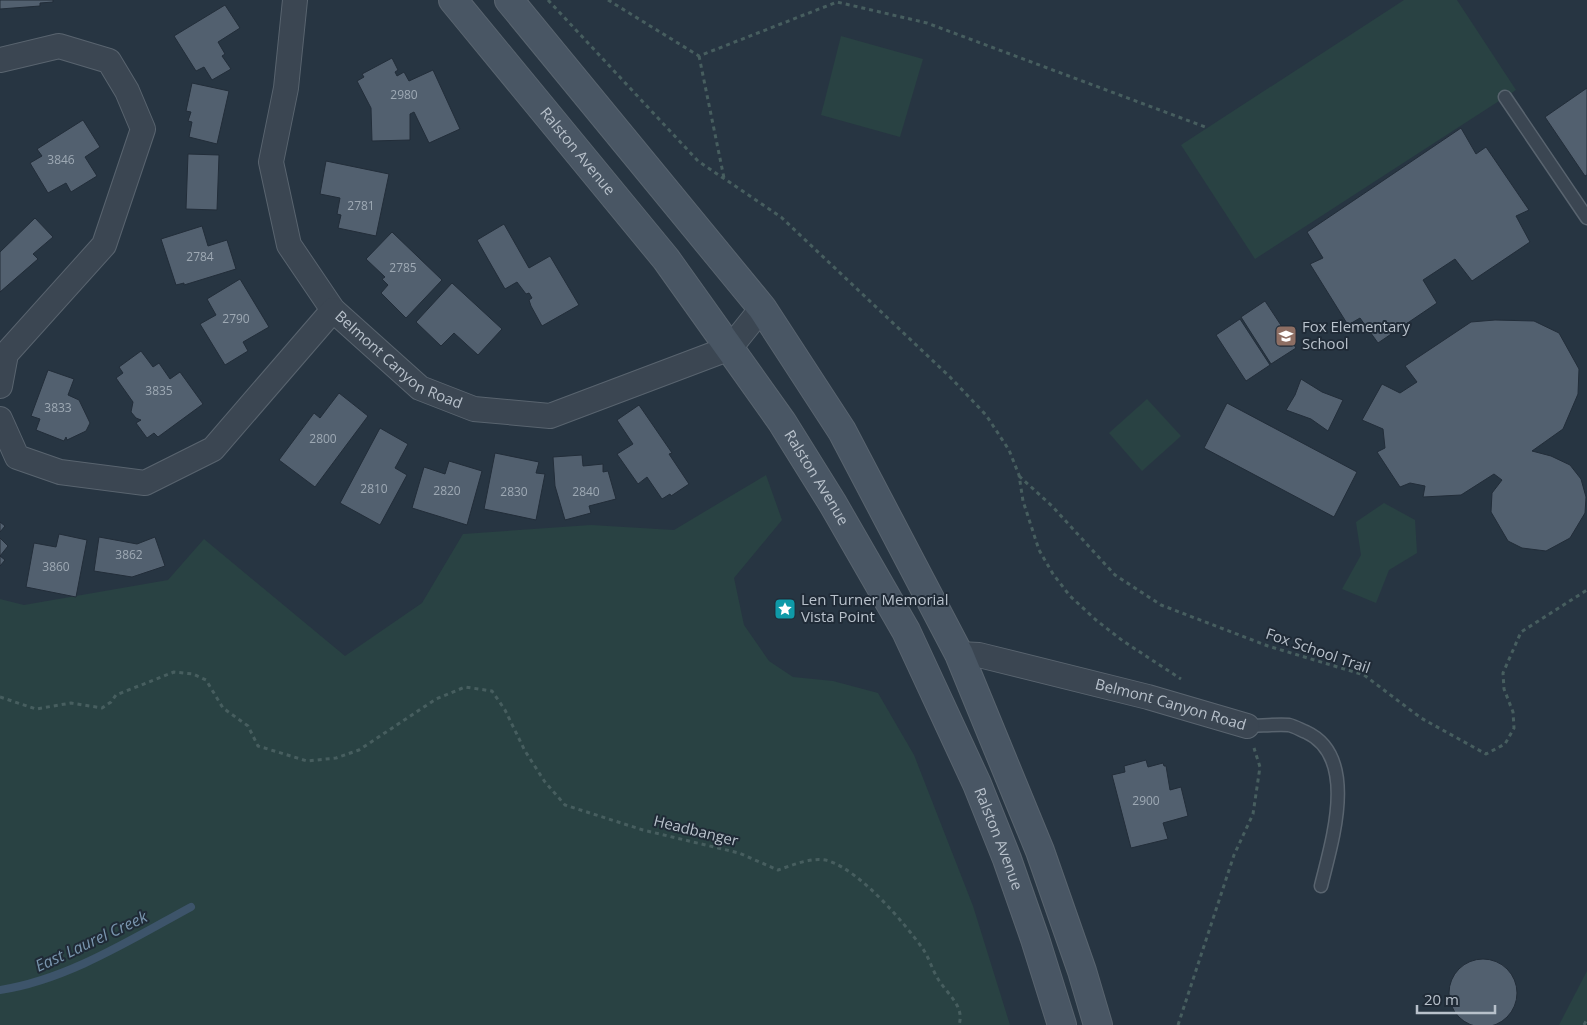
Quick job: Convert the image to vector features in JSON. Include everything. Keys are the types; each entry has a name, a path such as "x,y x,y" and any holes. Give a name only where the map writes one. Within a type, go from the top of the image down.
{"main road":[{"name":"Ralston Avenue","path":"453,0 666,260 782,422 834,504 906,631 951,726 1007,859 1062,1025"},
{"path":"509,0 762,308 842,431 959,654 1040,851 1082,971 1098,1025"}],"street":[{"name":"Belmont Canyon Road","path":"295,0 286,88 271,162 290,245 333,310 420,388 474,409 550,416 730,348"},
{"path":"0,60 59,46 109,61 127,91 143,129 104,245 6,354 0,386"},
{"path":"730,348 762,308"},
{"path":"0,419 17,457 60,472 145,483 213,449 333,310"},
{"name":"Belmont Canyon Road","path":"959,654 979,654 1148,697 1247,726"}],"lane":[{"path":"1505,97 1587,218"},
{"name":"Belmont Canyon Road","path":"1247,726 1290,725 1315,736 1326,747 1336,772 1339,795 1337,820 1321,886"}],"path":[{"path":"548,0 698,161 781,218 950,377 986,415 1009,450 1019,475 1023,502 1039,550 1064,589 1096,620 1123,641 1188,684"},
{"path":"608,0 699,56 724,179"},
{"path":"699,56 837,2 928,23 1208,128"},
{"name":"Fox School Trail","path":"1019,475 1052,506 1115,576 1161,606 1268,646 1364,675 1422,718 1486,754 1505,744 1514,728 1513,712 1504,689 1503,673 1521,632 1587,590"},
{"name":"Headbanger","path":"0,697 36,709 71,703 102,708 111,702 116,695 174,672 186,672 206,680 223,708 248,726 251,736 258,746 307,761 336,758 359,750 436,699 465,687 492,691 505,710 525,751 545,782 565,805 643,830 739,853 778,870 805,861 827,860 850,870 872,890 923,949 938,980 956,1002 961,1013 959,1025"},
{"path":"1178,1025 1234,855 1253,814 1260,767 1247,726"},
{"path":"1584,1025 1587,1019"}],"green space":[{"path":"1404,0 1457,0 1516,90 1255,259 1181,145"},
{"path":"841,36 923,59 900,137 821,115"},
{"path":"1147,399 1181,436 1142,471 1109,433"},
{"path":"766,475 782,520 734,578 744,625 769,661 793,677 833,681 878,693 914,755 973,906 1010,1025 0,1025 0,599 24,605 168,580 204,539 345,656 422,603 463,534 591,525 674,530"},
{"path":"1384,503 1415,520 1417,553 1389,570 1376,603 1342,589 1361,555 1356,522"},
{"path":"1587,971 1587,1025 1559,1025"}],"building":[{"path":"0,0 53,0 53,2 40,3 40,6 0,9"},
{"path":"225,5 240,28 218,42 225,54 222,56 231,69 212,80 204,67 196,71 174,36"},
{"path":"392,58 398,70 395,72 397,76 404,72 409,81 433,70 460,129 429,143 414,112 410,114 410,140 372,141 371,108 357,81 364,77 362,74"},
{"path":"192,83 229,91 217,144 189,137 192,122 188,121 191,112 186,111"},
{"path":"1587,88 1587,175 1585,176 1545,117"},
{"path":"83,120 100,147 85,157 97,176 71,192 66,183 48,193 30,163 42,156 37,149"},
{"path":"1461,128 1476,154 1486,147 1529,210 1516,216 1530,242 1472,281 1455,259 1423,280 1437,303 1378,343 1360,318 1348,325 1310,264 1323,258 1307,232"},
{"path":"188,154 219,155 217,210 186,209"},
{"path":"326,161 389,174 376,236 338,228 341,215 337,214 340,198 320,194"},
{"path":"35,218 53,237 33,254 38,259 0,292 0,252"},
{"path":"504,224 529,268 550,256 579,305 542,326 531,306 529,300 532,298 529,293 526,294 517,282 505,289 477,240"},
{"path":"202,226 208,246 227,240 236,269 184,285 184,283 176,285 161,239"},
{"path":"392,232 442,280 406,318 381,293 388,285 382,279 385,277 366,259"},
{"path":"240,279 269,327 243,342 248,351 225,365 200,324 216,315 207,299"},
{"path":"452,283 502,329 478,355 454,333 441,346 416,322"},
{"path":"1265,301 1296,348 1271,364 1241,317"},
{"path":"1240,319 1270,365 1246,381 1216,335"},
{"path":"1495,320 1534,321 1559,333 1579,369 1578,394 1563,429 1532,451 1551,456 1570,465 1581,479 1586,497 1585,513 1570,538 1546,551 1522,548 1508,541 1491,512 1492,493 1502,480 1494,474 1461,495 1423,497 1425,486 1410,483 1400,487 1377,452 1385,448 1383,429 1362,420 1382,384 1400,393 1417,382 1405,366 1471,322"},
{"path":"141,351 153,367 159,363 170,379 180,372 203,404 158,437 154,433 147,438 136,423 141,420 136,418 131,412 133,402 116,378 123,373 119,367"},
{"path":"48,370 74,379 68,395 79,400 90,423 86,431 67,440 66,437 64,441 36,430 40,419 31,416"},
{"path":"1301,379 1322,392 1343,400 1328,431 1311,419 1286,410 1295,395"},
{"path":"339,393 368,416 315,487 279,460 314,413 320,418"},
{"path":"1227,403 1357,472 1334,517 1204,448"},
{"path":"639,405 672,453 669,454 689,484 671,496 670,494 662,499 647,477 638,484 617,454 633,444 617,420"},
{"path":"380,428 408,444 395,468 407,475 380,525 340,503"},
{"path":"495,453 539,462 536,473 545,474 536,520 484,509"},
{"path":"582,455 583,466 603,464 603,472 608,471 616,499 589,506 591,513 565,520 555,486 553,457"},
{"path":"449,461 482,471 467,525 412,508 424,467 445,474"},
{"path":"0,522 5,526 0,532"},
{"path":"59,534 87,540 76,597 26,587 34,543 56,547"},
{"path":"99,537 137,544 155,537 165,566 132,577 94,571"},
{"path":"0,538 8,546 0,556"},
{"path":"0,556 5,560 0,566"},
{"path":"1146,760 1148,767 1163,763 1166,766 1170,790 1181,787 1188,816 1163,823 1168,839 1131,848 1112,775 1125,772 1124,766"},
{"path":"1483,959 1496,962 1507,969 1514,980 1517,993 1514,1006 1507,1017 1496,1024 1483,1027 1470,1024 1459,1017 1452,1006 1449,993 1452,980 1459,969 1470,962"}],"waterway":[{"name":"East Laurel Creek","path":"0,990 25,985 74,968 122,945 191,907"}],"place":[{"name":"Fox Elementary School","path":"1286,336"},
{"name":"Len Turner Memorial Vista Point","path":"785,609"}]}
